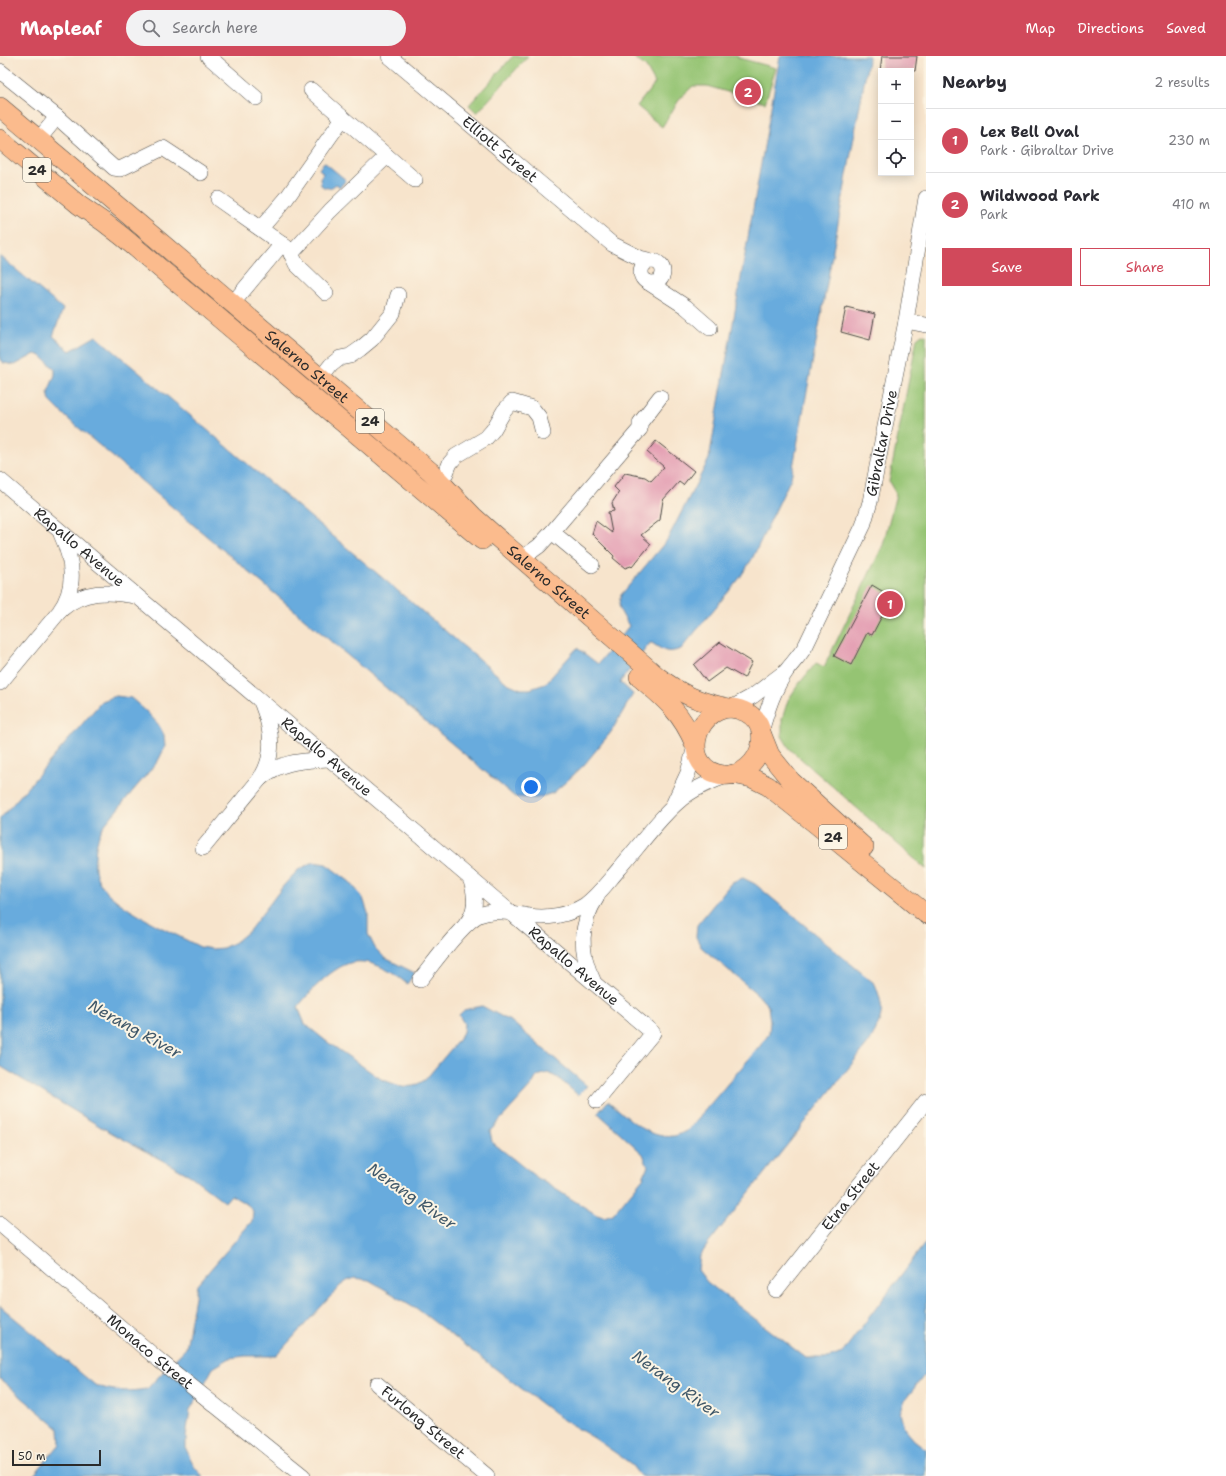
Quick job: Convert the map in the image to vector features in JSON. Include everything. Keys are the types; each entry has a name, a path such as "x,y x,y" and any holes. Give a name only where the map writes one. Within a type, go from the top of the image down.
{"main road":[{"name":"Salerno Street","path":"0,107 424,466 442,483 517,563"},
{"name":"Salerno Street","path":"0,139 79,205 124,236 517,563 634,665 679,714 687,726 695,745"},
{"path":"106,223 119,207"},
{"name":"Salerno Street","path":"634,665 689,697 702,702 730,708"},
{"path":"695,745 698,732 708,718 718,711 730,708"},
{"name":"24","path":"730,708 740,710 750,715 756,722 770,755 791,781 849,834 926,898"},
{"path":"731,774 747,767 756,758 761,747 762,734"},
{"name":"24","path":"695,745 699,758 704,765 716,773 752,778 768,786 926,914"}],"street":[{"path":"208,56 256,98"},
{"name":"Elliott Street","path":"389,56 612,244 623,258 645,280 686,307 710,328"},
{"path":"0,70 114,168 120,169 163,148 201,173"},
{"path":"311,90 416,180"},
{"path":"39,139 56,117"},
{"path":"261,228 282,204 343,118"},
{"path":"228,301 283,245 330,211 387,156"},
{"name":"Gibraltar Drive","path":"730,708 753,696 787,670 799,657 863,526 870,502 906,321 926,198"},
{"path":"218,199 283,245 296,264 326,292"},
{"name":"Elliott Street","path":"612,244 657,265 671,289 686,307"},
{"path":"645,280 652,283 660,280 663,275 657,265"},
{"path":"320,379 331,364 340,358 350,356 360,350 372,339 393,313 398,295"},
{"path":"906,321 926,325"},
{"path":"517,563 539,546 552,532 640,429 640,422 660,397"},
{"path":"442,483 450,464 456,456 486,438 493,430 504,411 512,402 532,408 539,417 543,432"},
{"name":"Rapallo Avenue","path":"0,480 327,759 653,1033 596,1101"},
{"path":"0,683 59,612 67,598 72,572 68,551 60,532"},
{"path":"552,532 592,565"},
{"path":"59,612 72,602 93,593 113,592 136,596"},
{"name":"Gibraltar Drive","path":"762,734 770,704 787,670"},
{"path":"203,848 259,780 267,764 271,743 269,722 262,703"},
{"path":"672,807 688,773 695,745"},
{"path":"259,780 275,768 290,763 327,759"},
{"path":"465,925 475,917 486,913 510,912 540,917 552,917 564,914 584,905 606,884 672,807 697,788 731,774"},
{"path":"420,980 472,915 474,892 470,878"},
{"path":"595,984 585,960 583,934 591,907 606,884"},
{"name":"Etna Street","path":"776,1290 926,1101"},
{"name":"Monaco Street","path":"0,1224 160,1361 303,1476"},
{"name":"Furlong Street","path":"377,1384 487,1476"}],"green space":[{"path":"513,56 528,56 477,113 469,105"},
{"path":"632,56 737,56 739,58 776,68 765,103 707,86 693,86 681,97 662,127 637,106 655,83 646,67"},
{"path":"922,334 926,335 926,869 790,749 782,736 782,719 788,700 816,663 824,667 883,545 896,494 889,482 917,338"}],"water":[{"path":"780,56 869,56 791,478 752,559 739,579 681,649 666,651 650,643 620,682 633,694 611,732 584,765 553,793 537,798 515,797 67,418 50,401 48,392 55,375 55,369 41,356 35,354 15,365 4,363 0,360 0,256 63,309 53,336 70,351 96,336 507,683 521,689 530,689 545,684 577,648 598,664 629,626 619,608 621,595 667,540 709,459"},
{"path":"324,162 346,180 340,187 336,184 333,187 325,188 321,185 320,178 323,173 319,169"},
{"name":"Nerang River","path":"116,696 131,698 147,712 158,724 164,735 165,747 158,761 106,823 99,835 95,852 95,870 98,880 107,892 131,911 200,947 212,949 223,948 237,941 249,931 284,885 298,870 313,862 326,864 350,882 363,898 368,913 368,934 375,948 385,958 415,973 407,984 394,974 371,963 355,962 340,967 320,982 298,1007 305,1024 326,1041 381,1079 402,1087 414,1086 425,1080 457,1042 463,1032 464,1024 459,1015 464,1010 482,1006 512,1022 587,1086 578,1095 558,1078 548,1073 537,1076 532,1085 490,1131 492,1142 536,1177 597,1215 604,1217 613,1214 643,1178 648,1166 643,1154 598,1113 608,1101 630,1120 647,1131 664,1136 674,1136 680,1134 688,1130 769,1034 770,1022 768,1006 757,994 701,947 696,937 697,925 732,882 743,878 755,884 875,984 880,1000 881,1012 878,1024 871,1040 708,1244 700,1256 698,1270 707,1282 806,1358 829,1358 842,1353 926,1242 926,1373 905,1400 900,1413 904,1428 914,1440 926,1449 926,1476 640,1476 630,1463 594,1438 560,1418 416,1308 369,1280 355,1278 340,1286 276,1356 245,1356 230,1358 213,1368 190,1410 186,1436 186,1449 195,1468 203,1476 33,1476 60,1444 59,1429 0,1379 0,1306 95,1385 121,1391 147,1389 186,1348 197,1285 252,1221 253,1211 248,1205 231,1195 225,1202 191,1176 101,1127 0,1066 0,819 102,701"}],"building":[{"path":"882,56 917,56 915,71 914,68 880,68"},
{"path":"846,307 875,314 870,340 841,332"},
{"path":"656,441 694,471 683,485 679,482 663,500 660,520 641,535 651,544 632,567 625,568 613,558 614,556 592,534 596,521 612,533 608,512 614,511 612,503 619,492 614,487 625,473 645,477 651,481 664,467 647,452"},
{"path":"872,585 892,597 872,635 867,633 851,665 834,656"},
{"path":"720,642 752,662 744,678 726,668 707,682 694,665"}],"place":[{"name":"Wildwood Park","path":"748,92"},
{"name":"Lex Bell Oval","path":"890,604"}]}
